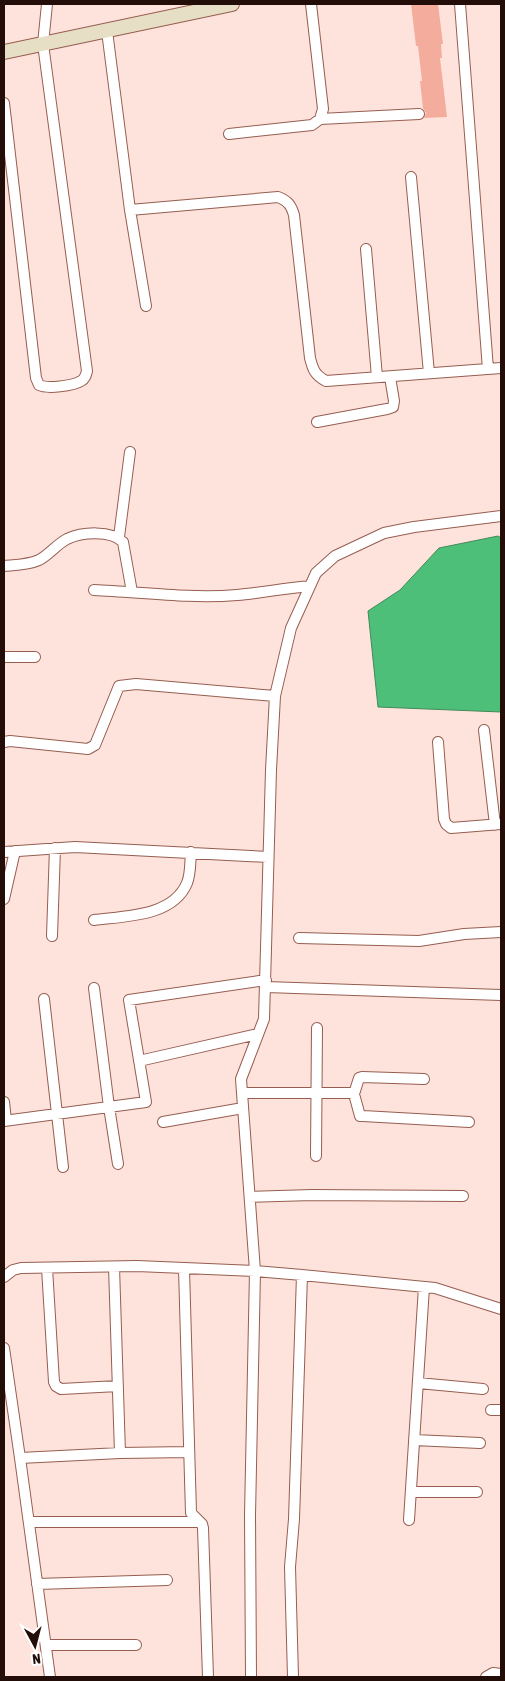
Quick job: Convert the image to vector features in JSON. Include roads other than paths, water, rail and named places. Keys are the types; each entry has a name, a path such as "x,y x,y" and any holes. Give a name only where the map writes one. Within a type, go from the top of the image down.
{"main road":[{"path":"4,52 232,4"}],"street":[{"path":"4,104 36,378 39,385 46,388 79,383 85,378 87,371 43,44 47,4"},
{"path":"311,4 323,109 320,119"},
{"path":"460,4 488,369"},
{"path":"107,30 130,210 146,306"},
{"path":"229,134 312,125 320,119 419,114"},
{"path":"411,177 429,374"},
{"path":"130,210 278,197 287,200 294,215 310,358 318,377 326,381 501,368"},
{"path":"366,249 377,378"},
{"path":"317,422 387,410 393,407 394,401 390,376"},
{"path":"119,537 130,452"},
{"path":"251,1677 250,1515 255,1272 241,1079 264,1020 268,857 275,696 291,628 316,573 335,556 384,533 414,527 501,516"},
{"path":"4,566 29,564 40,560 67,539 79,535 103,534 119,537 124,542 132,592"},
{"path":"94,590 228,595 310,586"},
{"path":"4,657 36,657"},
{"path":"6,741 88,749 95,745 119,686 125,684 275,696"},
{"path":"438,742 444,819 446,824 451,828 498,824 484,730"},
{"path":"4,852 75,846 268,857"},
{"path":"52,936 55,848"},
{"path":"4,899 15,851"},
{"path":"94,920 153,912 163,908 180,893 186,884 190,874 191,852"},
{"path":"299,938 419,941 464,934 501,932"},
{"path":"4,1102 5,1120 146,1102 129,1000 266,984 501,995"},
{"path":"94,988 118,1164"},
{"path":"44,999 63,1168"},
{"path":"316,1156 317,1028"},
{"path":"139,1061 258,1034"},
{"path":"424,1079 359,1078 354,1094 360,1116 468,1122"},
{"path":"242,1092 354,1094"},
{"path":"164,1122 243,1108"},
{"path":"250,1197 312,1195 463,1196"},
{"path":"4,1277 13,1270 21,1268 137,1266 302,1275 424,1287 501,1309"},
{"path":"114,1267 120,1453"},
{"path":"46,1268 54,1382 56,1386 61,1389 118,1386"},
{"path":"184,1269 191,1513 203,1528 208,1677"},
{"path":"293,1677 290,1567 294,1519 302,1275"},
{"path":"409,1520 424,1287"},
{"path":"4,1348 50,1677"},
{"path":"418,1383 483,1389"},
{"path":"414,1440 480,1443"},
{"path":"20,1458 189,1452"},
{"path":"411,1492 477,1492"},
{"path":"29,1522 200,1522"},
{"path":"37,1584 167,1580"},
{"path":"46,1645 136,1645"},
{"path":"486,1677 493,1673 501,1674"}]}
